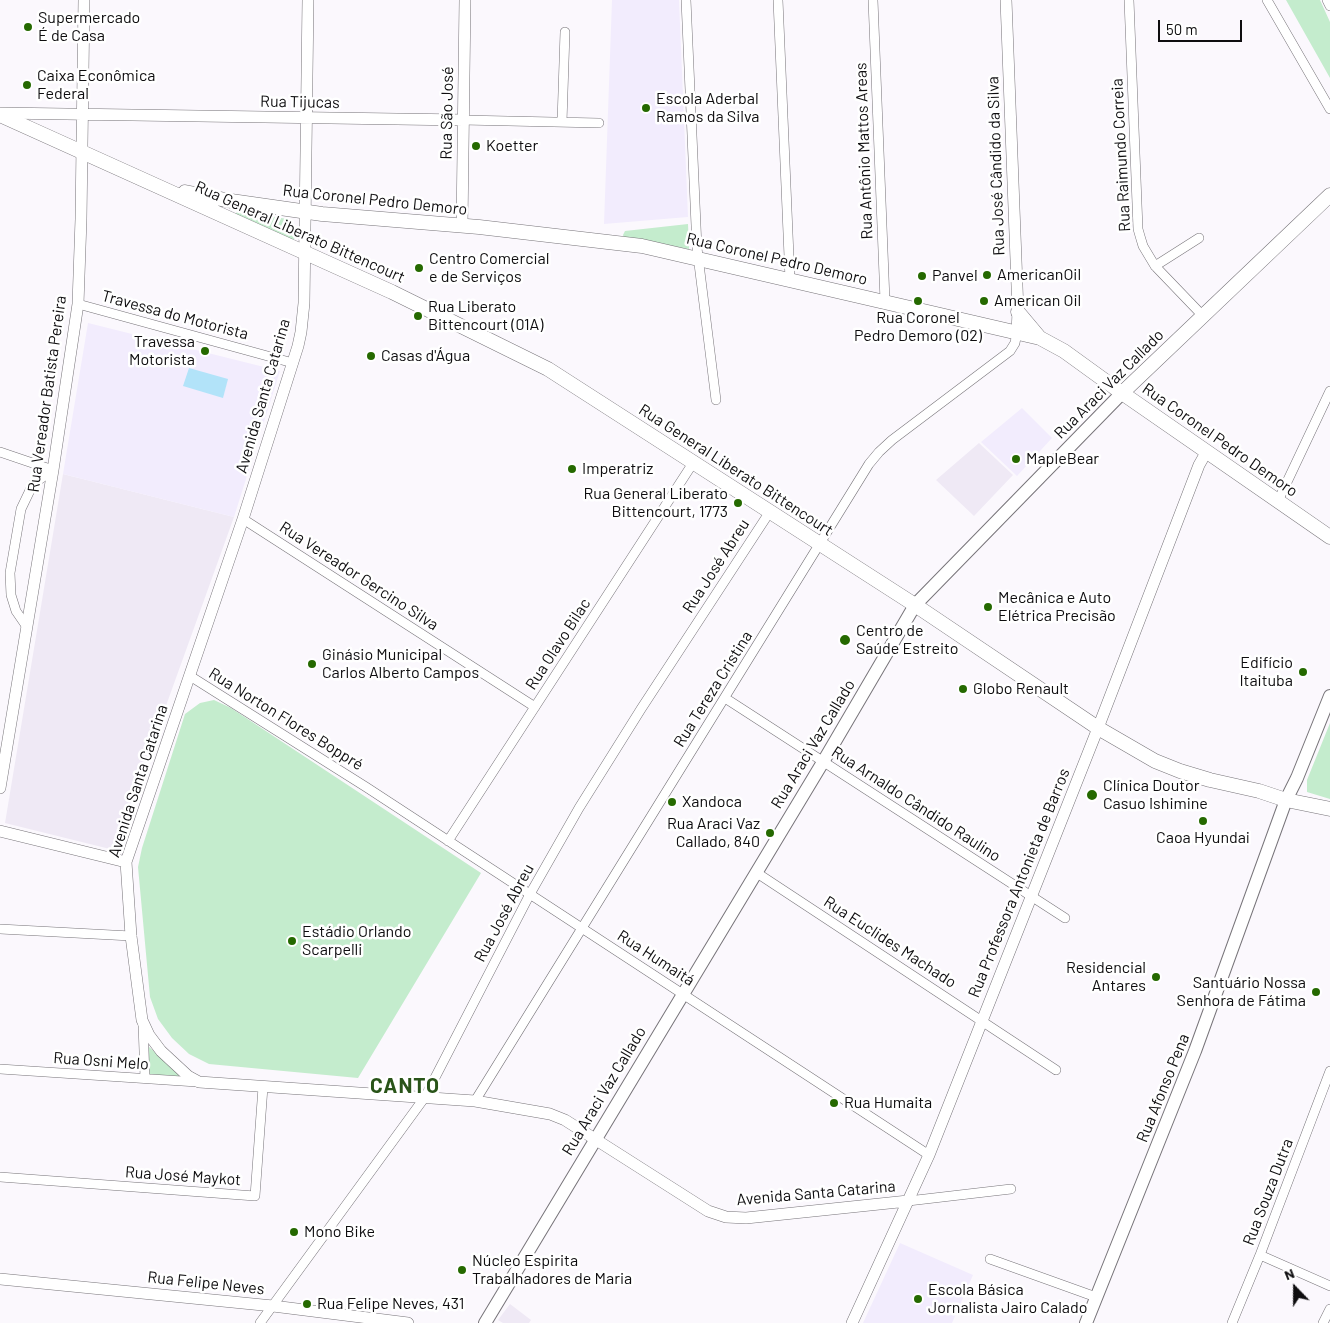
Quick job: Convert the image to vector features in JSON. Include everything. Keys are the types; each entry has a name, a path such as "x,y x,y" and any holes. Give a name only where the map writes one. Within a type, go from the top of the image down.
{"main road":[{"path":"0,114 155,185"},
{"name":"Rua Coronel Pedro Demoro","path":"155,185 206,197 306,212 618,243 698,259 1040,338 1064,351 1330,537"},
{"name":"Rua General Liberato Bittencourt","path":"155,185 304,254 392,292 548,370 915,605 1098,728 1156,761 1180,771 1259,791 1286,800 1330,809"},
{"name":"Rua Araci Vaz Callado","path":"485,1323 824,762 915,605 1122,393 1330,195"},
{"path":"1018,312 1040,338"},
{"name":"Rua Afonso Pena","path":"1086,1323 1195,1051 1286,800 1297,778 1330,696"}],"street":[{"name":"Rua Vereador Batista Pereira","path":"0,788 53,470 78,304 84,0"},
{"name":"Avenida Santa Catarina","path":"308,0 303,319 293,363 243,519 126,862 131,936 142,1020 149,1035 160,1051 188,1076 199,1082 475,1101 550,1114 565,1120 708,1211 726,1217 746,1218 1011,1188"},
{"name":"Rua São José","path":"462,226 464,0"},
{"path":"686,0 698,259 716,400"},
{"path":"778,0 790,280"},
{"name":"Rua Antônio Mattos Areas","path":"873,0 885,302"},
{"name":"Rua José Cândido da Silva","path":"1006,0 1018,312 1017,332"},
{"name":"Rua Raimundo Correia","path":"1129,0 1138,229 1143,246 1155,266 1204,316"},
{"path":"1267,0 1330,109"},
{"path":"1327,0 1330,6"},
{"path":"562,122 565,32"},
{"name":"Rua Tijucas","path":"0,114 599,123"},
{"path":"1155,266 1199,238"},
{"name":"Travessa do Motorista","path":"78,304 293,363"},
{"name":"Rua Tereza Cristina","path":"475,1101 870,464 892,440 1010,351 1015,343 1017,332"},
{"path":"1278,501 1330,390"},
{"name":"Rua Professora Antonieta de Barros","path":"852,1323 930,1155 1206,451"},
{"path":"0,452 53,470"},
{"name":"Rua Olavo Bilac","path":"448,841 693,463"},
{"path":"27,627 16,611 11,595 10,573 23,502 34,484 53,470"},
{"name":"Rua José Abreu","path":"260,1323 425,1097 560,840 600,773 769,513"},
{"name":"Rua Vereador Gercino Silva","path":"243,519 535,707"},
{"path":"0,571 10,573"},
{"name":"Rua Norton Flores Boppré","path":"190,676 366,787"},
{"name":"Rua Arnaldo Cândido Raulino","path":"725,698 1065,918"},
{"name":"Rua Humaitá","path":"366,787 930,1155"},
{"path":"0,831 126,862"},
{"name":"Rua Euclides Machado","path":"756,873 1056,1070"},
{"path":"0,929 131,936"},
{"path":"142,1020 145,1078"},
{"name":"Rua Osni Melo","path":"0,1069 199,1082"},
{"name":"Rua Souza Dutra","path":"1232,1323 1330,1071"},
{"name":"Rua José Maykot","path":"0,1177 255,1196 263,1086"},
{"path":"1260,1255 1330,1286"},
{"path":"990,1259 1096,1297"},
{"name":"Rua Felipe Neves","path":"0,1279 273,1306 408,1323"},
{"path":"1324,1323 1330,1309"}],"shaded area":[{"name":"Escola Aderbal Ramos da Silva","path":"612,0 679,0 688,217 604,224"},
{"path":"88,323 280,371 234,517 63,474"},
{"name":"MapleBear","path":"1022,408 1052,438 1017,476 981,442"},
{"path":"979,443 1013,475 974,516 936,480"},
{"path":"63,474 234,517 114,850 5,823"},
{"name":"Escola Básica Jornalista Jairo Calado","path":"900,1243 973,1275 952,1323 863,1323"},
{"path":"510,1304 531,1320 529,1323 503,1323 498,1320"}],"green space":[{"path":"1286,0 1320,0 1330,22 1330,78"},
{"path":"240,211 287,219 295,227 295,238 291,242 234,217"},
{"path":"688,224 689,249 624,238 623,235 625,231"},
{"name":"Estádio Orlando Scarpelli","path":"214,700 231,708 481,873 358,1078 209,1064 189,1054 172,1038 158,1019 150,997 138,867 142,848 185,714 200,703"},
{"path":"1330,723 1330,799 1307,792 1307,780"},
{"path":"148,1046 184,1078 149,1075"}],"water":[{"path":"189,368 228,379 223,398 183,386"}],"place":[{"name":"Supermercado É de Casa","path":"28,27"},
{"name":"Caixa Econômica Federal","path":"27,85"},
{"name":"Escola Aderbal Ramos da Silva","path":"646,108"},
{"name":"Koetter","path":"476,146"},
{"name":"Centro Comercial e de Serviços","path":"419,268"},
{"name":"AmericanOil","path":"987,275"},
{"name":"Panvel","path":"922,276"},
{"name":"Rua Coronel Pedro Demoro (02)","path":"918,301"},
{"name":"American Oil","path":"984,301"},
{"name":"Rua Liberato Bittencourt (01A)","path":"418,316"},
{"name":"Travessa Motorista","path":"205,351"},
{"name":"Casas d'Água","path":"371,356"},
{"name":"MapleBear","path":"1016,459"},
{"name":"Imperatriz","path":"572,469"},
{"name":"Rua General Liberato Bittencourt, 1773","path":"738,503"},
{"name":"Mecânica e Auto Elétrica Precisão","path":"988,607"},
{"name":"Centro de Saúde Estreito","path":"845,640"},
{"name":"Ginásio Municipal Carlos Alberto Campos","path":"312,664"},
{"name":"Edifício Itaituba","path":"1303,672"},
{"name":"Globo Renault","path":"963,689"},
{"name":"Clínica Doutor Casuo Ishimine","path":"1092,795"},
{"name":"Xandoca","path":"672,802"},
{"name":"Caoa Hyundai","path":"1203,821"},
{"name":"Rua Araci Vaz Callado, 840","path":"770,833"},
{"name":"Estádio Orlando Scarpelli","path":"292,941"},
{"name":"Residencial Antares","path":"1156,977"},
{"name":"Santuário Nossa Senhora de Fátima","path":"1316,992"},
{"name":"Rua Humaita","path":"834,1103"},
{"name":"Mono Bike","path":"294,1232"},
{"name":"Núcleo Espirita Trabalhadores de Maria","path":"462,1270"},
{"name":"Escola Básica Jornalista Jairo Calado","path":"918,1299"},
{"name":"Rua Felipe Neves, 431","path":"307,1304"}],"district":[{"name":"CANTO","path":"405,1086"}]}
